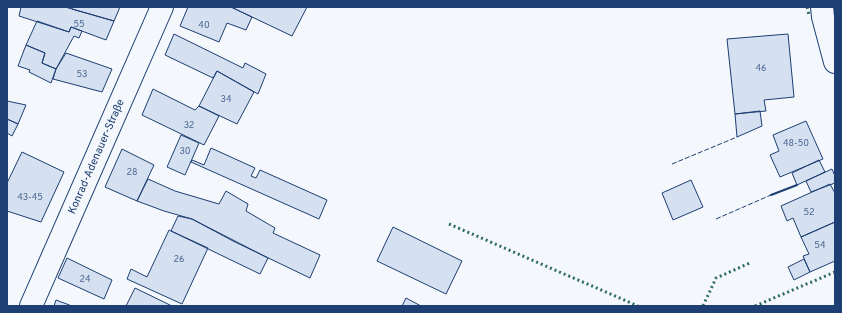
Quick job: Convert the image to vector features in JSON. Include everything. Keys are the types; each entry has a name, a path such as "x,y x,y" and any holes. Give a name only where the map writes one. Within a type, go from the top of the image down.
{"street":[{"name":"Konrad-Adenauer-Straße","path":"31,306 162,7"},
{"path":"822,7 823,17 835,62"}],"building":[{"path":"21,7 65,7 114,21 106,40 71,27 69,32 19,16"},
{"path":"72,7 120,7 114,21 72,9"},
{"path":"188,7 231,7 252,17 246,30 227,23 219,42 180,26"},
{"path":"231,7 307,7 292,36"},
{"path":"37,21 69,32 71,27 82,31 79,38 74,36 56,69 42,63 45,53 26,45"},
{"path":"174,34 243,68 245,63 266,74 258,94 217,71 213,78 165,55"},
{"path":"788,34 794,97 764,100 766,111 735,114 727,39"},
{"path":"26,45 45,53 42,63 56,69 51,83 29,72 30,70 18,66"},
{"path":"66,53 112,69 102,92 53,79 56,69"},
{"path":"217,71 254,92 237,124 199,106"},
{"path":"153,89 195,110 199,106 219,116 204,145 142,115"},
{"path":"7,101 26,105 18,124 7,119"},
{"path":"760,111 762,126 737,137 735,114"},
{"path":"7,119 18,124 12,136 7,133"},
{"path":"806,121 823,159 780,177 770,155 779,151 773,135"},
{"path":"181,135 199,143 185,175 167,167"},
{"path":"211,148 255,168 251,176 256,178 260,170 327,200 319,219 191,162 192,160 204,165"},
{"path":"122,149 154,165 137,201 105,187"},
{"path":"22,152 64,172 41,222 7,211 7,183"},
{"path":"819,160 825,172 797,185 792,173"},
{"path":"832,169 835,176 835,183 811,192 806,181"},
{"path":"148,179 175,191 219,204 226,191 248,204 246,211 275,228 273,233 320,255 310,278 233,241 192,219 137,201"},
{"path":"691,180 703,207 673,220 662,193"},
{"path":"830,184 835,193 835,222 801,237 793,218 787,221 781,206"},
{"path":"178,216 192,219 268,258 260,274 171,231"},
{"path":"835,222 835,261 810,272 803,256 809,254 801,237"},
{"path":"393,227 462,261 446,294 377,261"},
{"path":"169,230 208,248 182,304 127,279 131,269 147,277"},
{"path":"67,258 112,280 104,299 58,278"},
{"path":"804,259 810,272 794,280 788,267"},
{"path":"135,288 172,306 126,306"},
{"path":"406,298 421,306 402,306"},
{"path":"56,300 72,306 54,306"}],"hedge":[{"path":"807,7 809,15"},
{"path":"449,224 638,306"},
{"path":"703,306 716,278 750,263"},
{"path":"755,306 835,272"}],"fence":[{"path":"672,164 737,137"},
{"path":"716,219 771,195"}],"wall":[{"path":"771,195 797,185"}]}
